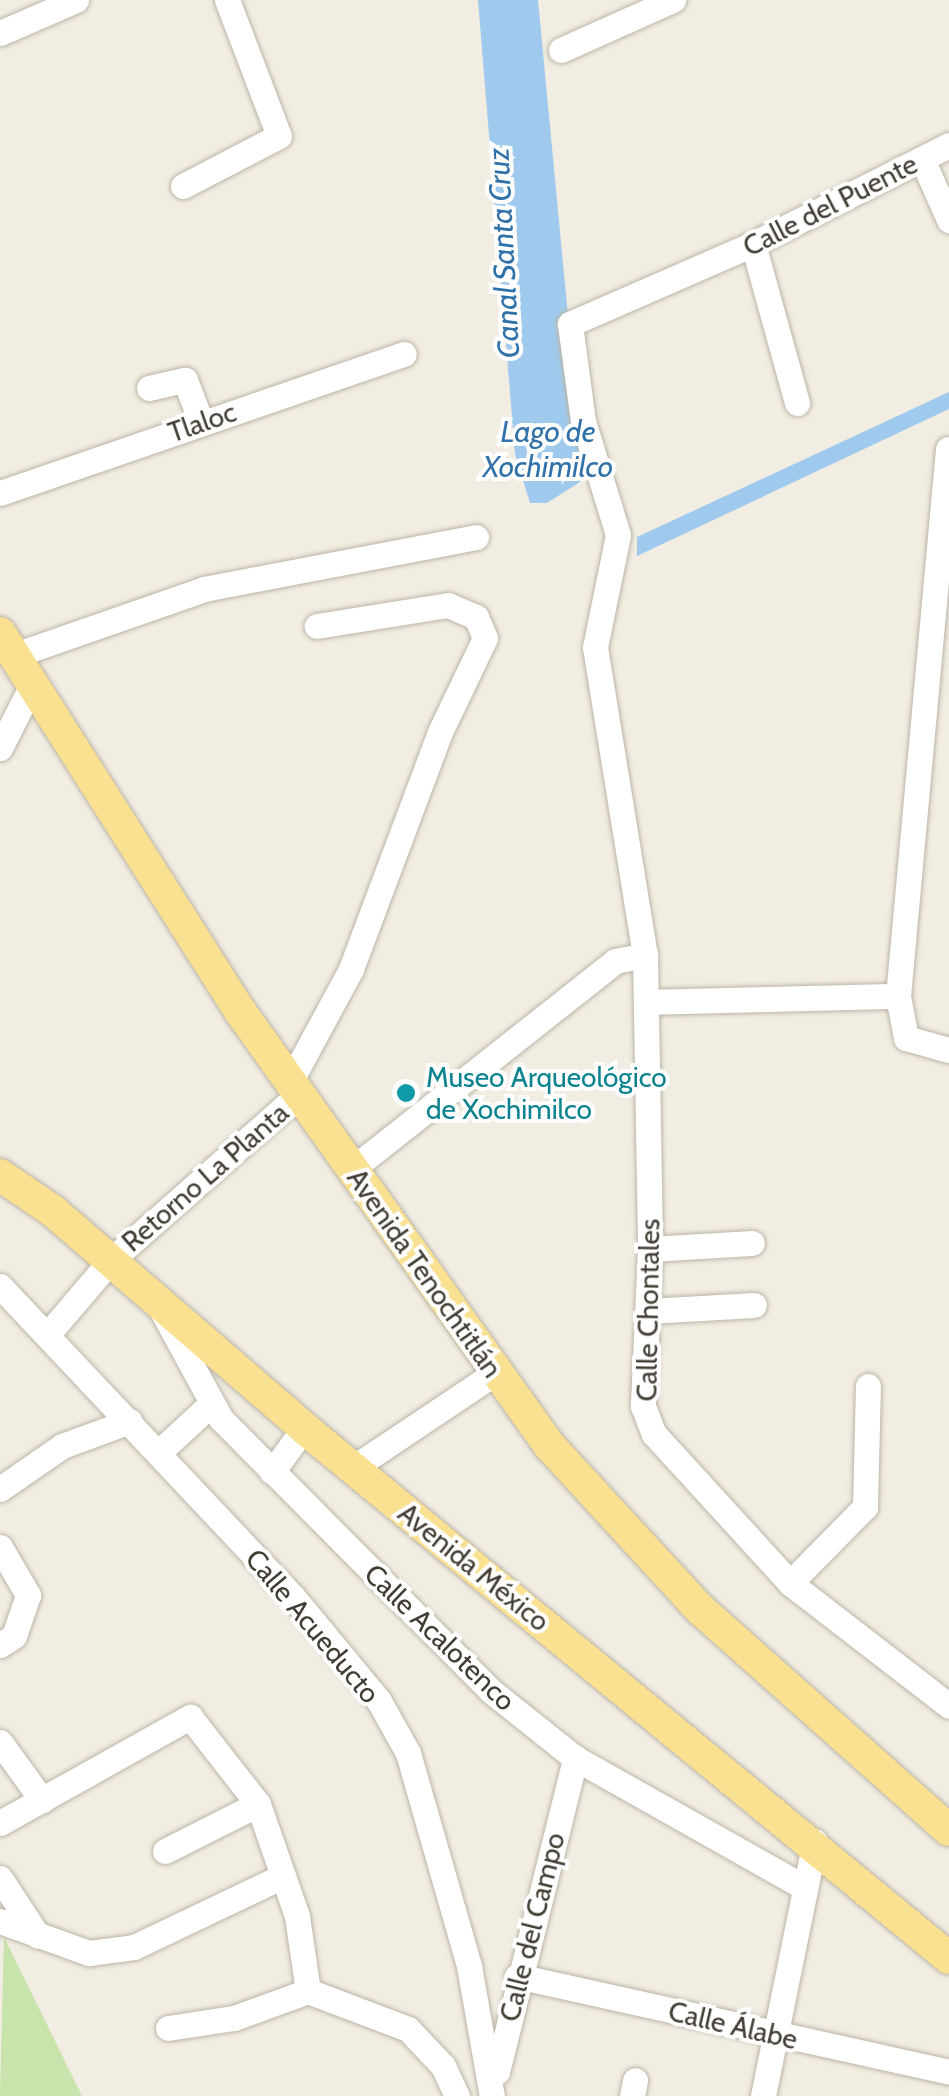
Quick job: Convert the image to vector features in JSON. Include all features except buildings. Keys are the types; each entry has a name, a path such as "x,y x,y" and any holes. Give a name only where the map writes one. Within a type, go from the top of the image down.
{"main road":[{"name":"Avenida Tenochtitlán","path":"8,644 295,1088 494,1373 549,1445 700,1609 949,1830"},
{"name":"Avenida México","path":"0,1175 53,1211 304,1428 815,1841 949,1958"}],"street":[{"path":"0,33 76,0"},
{"path":"183,186 279,136 227,0"},
{"path":"561,50 673,0"},
{"name":"Calle del Puente","path":"631,842 595,647 618,535 582,421 570,324 711,264 949,145"},
{"path":"922,159 949,220"},
{"path":"753,244 796,403"},
{"name":"Tlaloc","path":"0,494 404,354"},
{"path":"149,388 184,380 201,422"},
{"path":"948,449 898,996 906,1038 948,1044"},
{"path":"8,644 204,589 476,537"},
{"name":"Retorno La Planta","path":"111,1260 295,1088 352,970 440,732 485,638 476,617 448,605 317,626"},
{"path":"0,748 32,683"},
{"name":"Calle Chontales","path":"631,842 646,1002 650,1249 642,1406 654,1434 790,1582 949,1706"},
{"path":"352,1169 615,961 644,955"},
{"path":"646,1002 898,996"},
{"path":"0,1158 53,1211"},
{"path":"650,1249 752,1243"},
{"path":"48,1334 111,1260"},
{"name":"Calle Acueducto","path":"0,1286 159,1452 379,1701 408,1754 470,1966 492,2096"},
{"name":"Calle Acalotenco","path":"156,1300 210,1405 492,1692 575,1758 804,1886"},
{"path":"648,1310 754,1305"},
{"path":"353,1468 494,1373"},
{"path":"790,1582 865,1507 868,1386"},
{"path":"159,1452 210,1405"},
{"path":"0,1489 62,1446 130,1421"},
{"path":"272,1472 304,1428"},
{"path":"0,1546 28,1595 14,1636 0,1645"},
{"path":"0,1823 190,1717 258,1804 283,1876 308,1990"},
{"path":"0,1742 42,1800"},
{"name":"Calle del Campo","path":"492,2096 517,1976 575,1758"},
{"path":"164,1851 258,1804"},
{"path":"763,2096 815,1841"},
{"path":"0,1920 39,1938 89,1953 134,1946 283,1876"},
{"path":"0,1878 39,1938"},
{"name":"Calle Álabe","path":"517,1976 949,2072"},
{"path":"168,2028 234,2018 308,1990 408,2029 443,2066 457,2096"}],"green space":[{"path":"4,1937 82,2096 0,2096"}],"water":[{"name":"Lago de Xochimilco","path":"478,0 538,0 582,463 580,482 547,503 530,503 515,454"},
{"path":"949,392 949,409 637,556 637,537"}],"place":[{"name":"Museo Arqueológico de Xochimilco","path":"406,1093"}],"water label":[{"name":"Canal Santa Cruz","path":"504,253"}]}
